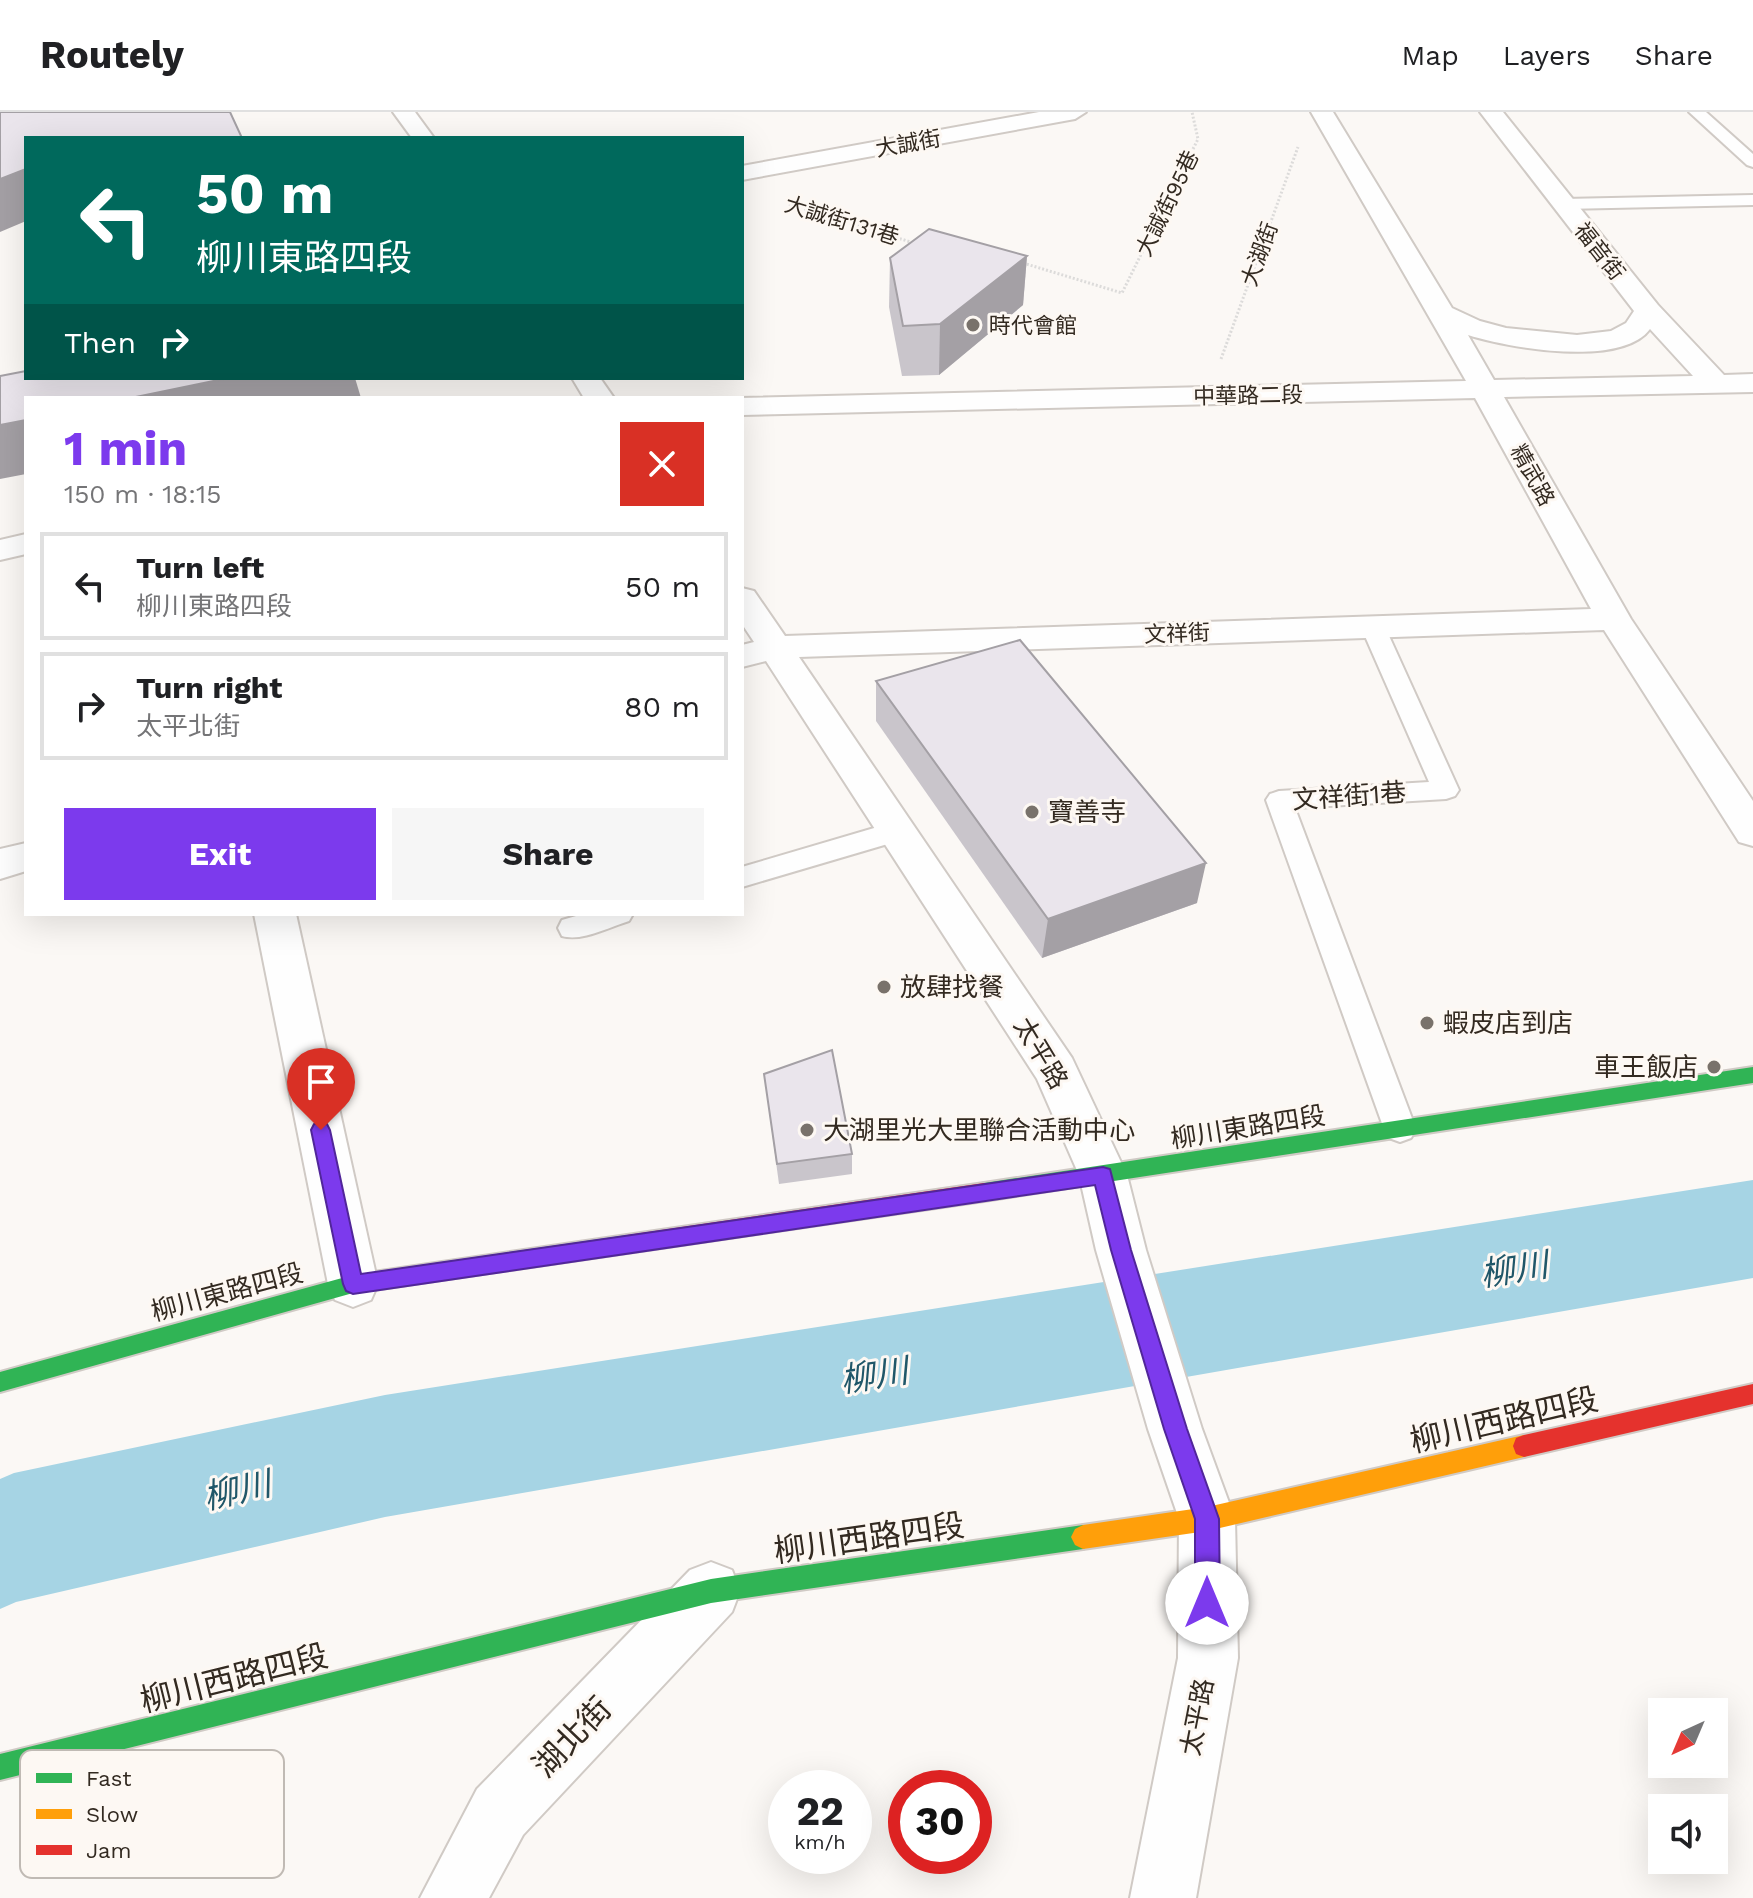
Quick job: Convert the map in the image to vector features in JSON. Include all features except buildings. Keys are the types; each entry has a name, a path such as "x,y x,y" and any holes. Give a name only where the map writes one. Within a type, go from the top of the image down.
{"street":[{"path":"404,112 422,136"},
{"name":"大誠街","path":"744,173 1029,116 1075,112"},
{"name":"精武路","path":"1322,112 1486,389 1614,619 1753,832"},
{"name":"福音街","path":"1491,112 1648,311 1716,383"},
{"path":"1442,313 1470,327 1503,336 1557,342 1608,341 1636,331 1648,311"},
{"name":"中華路二段","path":"744,406 1753,383"},
{"path":"0,550 24,544"},
{"name":"太平路","path":"744,604 759,652 898,831 1056,1071 1103,1175 1121,1250 1175,1429 1207,1519 1208,1658 1163,1898"},
{"name":"文祥街","path":"759,652 1614,619"},
{"path":"0,864 24,858"},
{"path":"275,916 353,1284"},
{"name":"柳川東路四段","path":"0,1382 353,1284 1103,1175 1753,1075"},
{"name":"柳川西路四段","path":"69,1750 711,1591 1207,1519 1753,1394"},
{"name":"湖北街","path":"453,1898 500,1812 711,1591"},
{"name":"柳川西路四段","path":"0,1767 20,1762"}],"lane":[{"path":"1697,112 1753,162"},
{"path":"1564,204 1753,200"},
{"name":"文祥街1巷","path":"1373,627 1446,790 1279,800 1400,1129"},
{"path":"744,876 898,831"},
{"path":"572,928 612,916"}],"path":[{"name":"大誠街95巷","path":"1020,262 1122,293 1198,139 1192,112"},
{"name":"大湖街","path":"1208,396 1300,142"},
{"name":"大誠街131巷","path":"786,203 919,244 926,240"}],"waterway":[{"name":"柳川","path":"0,1544 14,1538 385,1456 1753,1229"}],"traffic: fast":[{"path":"984,1192 1753,1075"},
{"path":"0,1382 353,1284 627,1244"},
{"path":"69,1750 711,1591 1083,1537"},
{"path":"0,1767 20,1762"}],"traffic: slow":[{"path":"1083,1537 1207,1519 1524,1446"}],"traffic: jam":[{"path":"627,1244 984,1192"},
{"path":"1524,1446 1753,1394"}],"place":[{"name":"時代會館","path":"973,325"},
{"name":"寶善寺","path":"1032,812"},
{"name":"放肆找餐","path":"884,987"},
{"name":"蝦皮店到店","path":"1427,1023"},
{"name":"車王飯店","path":"1714,1067"},
{"name":"大湖里光大里聯合活動中心","path":"807,1130"}],"route":[{"path":"321,1130 353,1284 1103,1175 1121,1250 1175,1429 1207,1519 1207,1603"}]}
